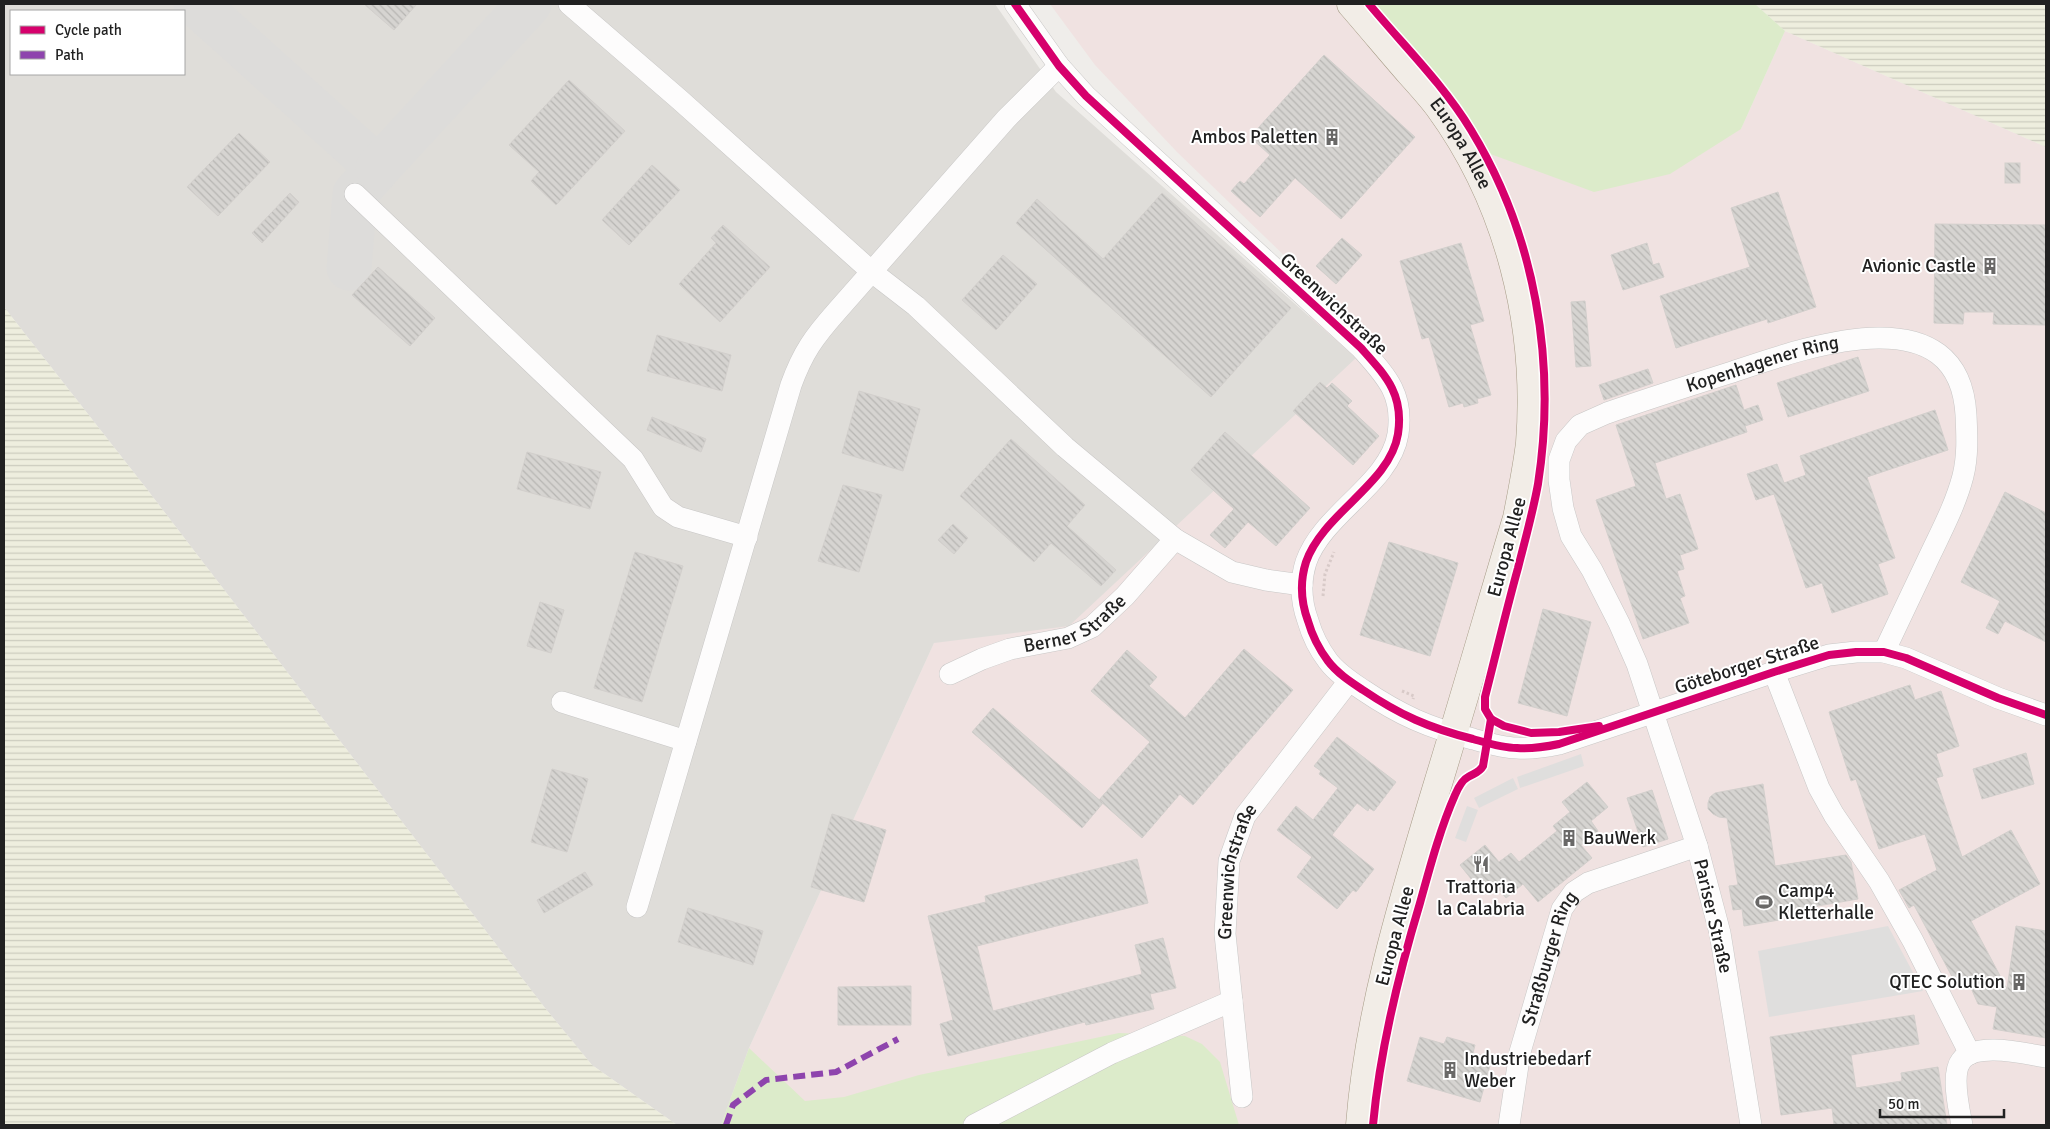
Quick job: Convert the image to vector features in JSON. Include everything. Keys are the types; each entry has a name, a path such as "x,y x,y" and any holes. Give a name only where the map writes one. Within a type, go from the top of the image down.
{"main road":[{"name":"Europa Allee","path":"1351,4 1438,106 1463,144 1484,184 1500,221 1520,290 1527,332 1532,402 1525,477 1517,518 1409,882 1380,994 1369,1047 1360,1125"}],"street":[{"path":"568,4 680,100 872,272 916,306 1051,434 1175,539 1232,572 1266,580 1302,585"},
{"name":"Greenwichstraße","path":"1015,4 1059,66 1086,96 1361,348 1384,373 1395,392 1401,413 1398,437 1389,457 1372,480 1327,527 1315,544 1307,560 1302,585 1305,614 1320,649 1329,662 1350,681 1387,707 1409,718 1453,734"},
{"path":"637,907 791,385 802,357 814,336 1006,119 1059,66"},
{"path":"355,194 633,459 663,507 678,517 747,537"},
{"name":"Kopenhagener Ring","path":"1653,712 1637,664 1619,623 1592,570 1571,536 1563,508 1559,480 1559,460 1566,441 1580,425 1607,413 1796,351 1835,342 1871,338 1912,341 1932,349 1951,364 1960,381 1965,401 1967,441 1963,477 1952,510 1884,652"},
{"name":"Berner Straße","path":"950,674 982,659 1010,649 1068,638 1092,627 1125,596 1175,539"},
{"name":"Göteborger Straße","path":"1453,734 1516,748 1540,748 1559,744 1829,655 1856,652 1884,652 1906,658 1998,698 2046,714"},
{"path":"1774,672 1819,788 1834,815 1889,898 1913,940 1970,1054"},
{"name":"Greenwichstraße","path":"1242,1096 1225,934 1228,861 1245,816 1350,681"},
{"path":"562,702 686,741"},
{"name":"Pariser Straße","path":"1653,712 1697,846 1720,933 1751,1125"},
{"name":"Straßburger Ring","path":"1510,1125 1520,1052 1562,909 1574,892 1588,883 1697,846"},
{"path":"974,1125 1112,1053 1232,1001"},
{"path":"1962,1125 1956,1077 1960,1061 1970,1054 1984,1050 1999,1050 2046,1057"}],"path":[{"path":"1324,601 1324,574 1335,551"},
{"path":"1396,688 1414,696 1409,718"}],"shaded area":[{"path":"4,4 995,4 1056,92 1356,358 1069,626 934,643 749,1048 721,1125 677,1125 592,1065 545,1008 146,488 4,307"},
{"path":"1050,4 1351,4 1741,129 1785,31 2046,147 2046,1125 721,1125 749,1048 934,643 1306,320 1323,293 1177,152 1095,65"},
{"path":"1581,754 1584,766 1520,788 1517,777"},
{"path":"1513,778 1518,789 1479,808 1474,798"},
{"path":"1467,806 1478,810 1466,842 1455,838"},
{"path":"1888,926 1923,991 1769,1017 1758,951"}],"green space":[{"path":"1351,4 1755,4 1785,31 1741,129 1670,174 1594,192 1463,144"},
{"path":"1755,4 2046,4 2046,147 1785,31"},
{"path":"4,307 146,488 545,1008 592,1065 677,1125 4,1125"},
{"path":"1119,1033 1185,1036 1202,1044 1220,1062 1239,1125 721,1125 749,1048 805,1101 844,1097 919,1075"}],"building":[{"path":"364,4 417,4 394,30"},
{"name":"Ambos Paletten","path":"1324,55 1415,137 1341,219 1295,178 1260,217 1231,191 1240,181 1244,184 1270,155 1250,137"},
{"path":"569,80 625,131 556,205 531,181 539,172 509,145"},
{"path":"239,133 270,162 218,216 187,187"},
{"path":"2005,163 2020,163 2020,183 2005,183"},
{"path":"652,165 680,190 629,245 602,220"},
{"path":"1778,192 1816,307 1768,323 1767,319 1676,348 1660,296 1750,267 1731,208"},
{"path":"290,193 299,202 262,243 252,233"},
{"path":"1162,193 1291,308 1211,397 1016,223 1037,199 1103,259"},
{"name":"Avionic Castle","path":"1935,224 2046,225 2046,325 1993,324 1994,312 1964,312 1963,324 1934,323"},
{"path":"723,225 770,267 720,322 679,284 716,243 711,238"},
{"path":"1342,238 1362,255 1336,284 1316,266"},
{"path":"1461,243 1484,321 1470,325 1491,395 1477,399 1478,403 1464,407 1463,403 1449,407 1429,337 1422,339 1400,261"},
{"path":"1647,243 1653,265 1659,263 1664,277 1623,290 1611,255"},
{"path":"1003,255 1037,284 996,330 962,300"},
{"path":"378,267 435,318 410,346 352,295"},
{"path":"1585,301 1591,366 1576,367 1571,302"},
{"path":"657,335 731,355 722,391 647,371"},
{"path":"1858,357 1869,391 1788,417 1777,383"},
{"path":"1648,369 1653,383 1604,400 1599,385"},
{"path":"1320,382 1327,388 1332,383 1352,401 1347,406 1379,436 1353,465 1293,411"},
{"path":"1736,385 1744,410 1758,405 1763,420 1745,426 1747,432 1655,463 1666,499 1680,494 1698,549 1680,555 1684,569 1677,571 1685,596 1680,598 1689,623 1643,639 1596,500 1636,486 1616,425"},
{"path":"859,391 920,409 903,471 842,453"},
{"path":"1935,410 1948,450 1867,477 1895,558 1878,564 1888,594 1832,613 1822,583 1806,588 1774,494 1756,500 1747,474 1777,464 1784,483 1806,475 1800,456"},
{"path":"652,417 706,439 701,452 647,430"},
{"path":"1225,432 1310,508 1276,546 1248,522 1225,548 1210,535 1234,509 1191,470"},
{"path":"1011,439 1085,505 1067,526 1116,570 1101,586 1051,543 1034,562 960,496"},
{"path":"527,452 601,472 590,509 517,489"},
{"path":"843,485 882,495 859,572 818,561"},
{"path":"2005,492 2046,513 2046,642 2005,621 1998,634 1986,628 2000,601 1961,582"},
{"path":"953,524 968,538 954,554 938,540"},
{"path":"1389,542 1458,563 1430,656 1360,635"},
{"path":"635,552 683,566 642,702 594,688"},
{"path":"540,602 564,610 551,653 527,646"},
{"path":"1543,609 1591,622 1567,716 1518,703"},
{"path":"1244,649 1293,690 1193,805 1180,794 1142,838 1099,800 1150,742 1091,691 1127,650 1157,677 1149,686 1185,718"},
{"path":"1910,685 1915,700 1941,691 1959,746 1936,754 1943,776 1936,778 1962,857 2011,830 2040,884 1971,921 2007,989 2016,926 2046,931 2046,1038 1993,1029 1997,1007 1978,1004 1968,981 1957,986 1914,905 1909,908 1899,890 1937,870 1925,834 1879,849 1856,779 1851,781 1829,712"},
{"path":"993,708 1103,803 1082,828 972,732"},
{"path":"1337,737 1396,782 1374,811 1369,808 1368,811 1357,803 1332,835 1374,869 1356,892 1353,890 1337,909 1297,877 1312,857 1277,830 1296,806 1313,820 1338,788 1319,774 1321,771 1314,766"},
{"path":"2026,753 2034,784 1982,799 1973,769"},
{"path":"552,769 588,779 567,852 531,842"},
{"name":"BauWerk","path":"1587,782 1608,807 1591,821 1598,831 1581,845 1592,858 1538,902 1523,884 1506,898 1492,881 1480,890 1460,865 1485,845 1499,862 1511,853 1519,862 1557,831 1553,826 1570,812 1562,802"},
{"path":"1763,784 1775,866 1846,855 1851,862 1858,899 1777,913 1779,920 1744,926 1742,909 1733,910 1729,886 1738,885 1727,818 1713,814 1708,809 1708,803 1710,797 1715,793"},
{"path":"1652,790 1668,839 1643,847 1627,798"},
{"path":"832,814 886,830 864,902 811,887"},
{"path":"1137,859 1148,903 977,946 993,1011 1142,974 1135,945 1163,938 1176,988 1150,994 1154,1009 1086,1025 1085,1022 948,1056 940,1024 953,1020 928,916 986,902 985,896"},
{"path":"585,872 593,885 544,913 537,900"},
{"path":"688,908 763,931 753,965 678,942"},
{"path":"911,986 911,1025 838,1025 838,987"},
{"path":"1914,1015 1919,1044 1851,1055 1856,1088 1902,1081 1901,1073 1938,1067 1947,1125 1834,1125 1832,1108 1781,1115 1770,1037"},
{"name":"Industriebedarf Weber","path":"1420,1037 1444,1044 1447,1037 1475,1045 1473,1053 1492,1058 1480,1102 1407,1081"}],"taxiway":[{"path":"196,4 378,168 355,194 349,268"},
{"path":"378,168 529,4"}],"marked path":[{"path":"726,1125 733,1105 766,1080 836,1072 898,1039"}],"cycle path":[{"path":"1015,4 1059,66 1086,96 1361,348 1391,386 1396,397 1399,420 1398,434 1392,452 1383,468 1370,484 1326,528 1306,562 1303,577 1302,592 1304,606 1316,642 1332,665 1354,684 1390,707 1415,720 1457,735 1511,748 1533,748 1559,744 1774,672 1829,655 1856,652 1884,652 1906,658 1998,698 2046,715"},
{"path":"1369,4 1448,97 1471,130 1493,170 1511,212 1525,256 1536,301 1542,346 1545,392 1538,484 1485,697 1485,709 1491,719 1504,726 1531,733 1559,732 1599,726"},
{"path":"1373,1125 1385,1041 1404,958 1450,808 1462,782 1478,772 1483,766 1491,719"}],"place":[{"name":"Ambos Paletten","path":"1332,137"},
{"name":"Avionic Castle","path":"1990,266"},
{"name":"BauWerk","path":"1569,838"},
{"name":"Trattoria la Calabria","path":"1481,864"},
{"name":"Camp4 Kletterhalle","path":"1764,902"},
{"name":"QTEC Solution","path":"2019,982"},
{"name":"Industriebedarf Weber","path":"1450,1070"}]}
